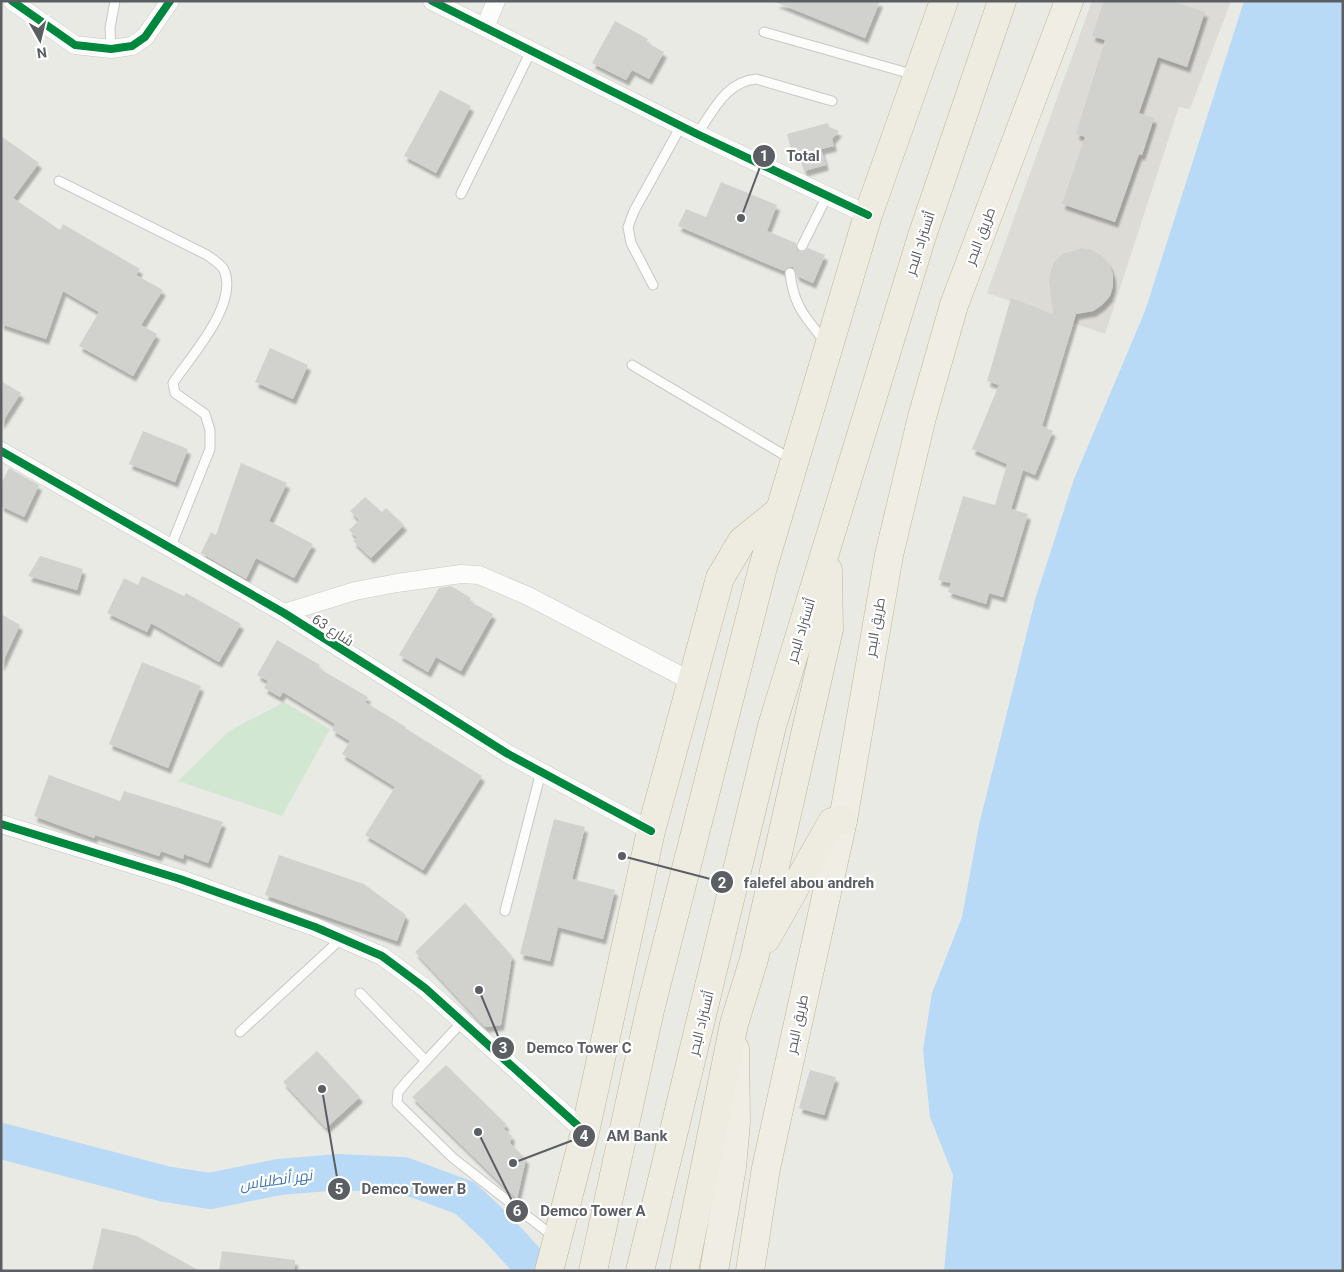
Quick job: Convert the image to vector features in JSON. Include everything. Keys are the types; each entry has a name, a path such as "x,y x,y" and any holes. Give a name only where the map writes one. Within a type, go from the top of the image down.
{"highway":[{"path":"593,1271 650,1010 779,511 868,215 944,1"},
{"name":"أتستراد البحر","path":"640,1271 772,726 922,236 1002,1"},
{"name":"طريق البحر","path":"750,1271 766,1168 843,820 888,555 922,417 954,305 1068,1"},
{"path":"553,1260 585,1132 651,831 720,578 729,559 742,542 779,511"},
{"path":"684,1268 734,1024 754,959 829,629 828,546"},
{"path":"754,959 792,896 832,822 843,820"},
{"path":"714,1271 732,1167 736,1122 734,1024"}],"street":[{"path":"12,1 75,45 111,49 132,46 145,37 170,1"},
{"path":"432,1 697,134 868,215"},
{"path":"485,27 496,1"},
{"name":"شارع 63","path":"1,451 171,546 284,613 423,702 541,772 651,831"},
{"path":"284,613 354,592 397,583 461,574 479,575 528,596 691,681"},
{"path":"1,824 180,879 342,938 391,961 585,1132"}],"lane":[{"path":"111,49 110,28 115,1"},
{"path":"764,32 918,76"},
{"path":"461,194 531,51"},
{"path":"697,134 729,88 746,80 756,79 832,101"},
{"path":"653,285 631,243 628,227 634,211 681,126"},
{"path":"59,181 207,255 223,268 226,276 228,283 223,308 172,383 175,393 205,414 210,430 210,449 171,546"},
{"path":"802,246 827,196"},
{"path":"790,273 792,291 797,306 829,347"},
{"path":"632,365 794,461"},
{"path":"506,911 541,772"},
{"path":"240,1032 342,938"},
{"path":"360,994 426,1060"},
{"path":"462,1022 398,1092 397,1099 401,1109 453,1158 553,1260"}],"shaded area":[{"path":"1092,1 1231,1 1190,109 1179,107 1105,334 987,293"}],"green space":[{"path":"284,702 330,729 282,816 178,781 229,731"}],"water":[{"path":"1244,1 1343,1 1343,1271 944,1271 953,1175 930,1117 923,1050 932,993 962,917 979,825 1035,600 1074,479 1145,311"}],"building":[{"path":"880,1 865,38 775,2"},
{"path":"1104,1 1172,1 1205,12 1187,67 1158,57 1139,113 1154,118 1142,155 1139,154 1115,222 1062,204 1085,137 1076,134 1105,40 1092,36"},
{"path":"615,21 648,39 646,42 664,52 649,79 632,70 626,80 592,63"},
{"path":"440,90 471,106 436,173 404,156"},
{"path":"828,123 829,127 839,131 832,139 834,146 821,149 826,165 804,171 799,155 793,157 787,134"},
{"path":"1,136 39,163 13,198 60,230 63,224 140,269 136,275 163,290 141,325 157,334 133,376 79,346 99,312 63,291 46,339 1,324"},
{"path":"721,182 777,205 767,231 796,243 797,249 800,252 808,248 825,255 813,283 797,276 793,267 789,267 784,271 678,226 686,209 706,217"},
{"path":"1082,248 1092,250 1102,256 1109,264 1113,275 1113,286 1110,296 1102,305 1093,311 1076,314 1042,426 1053,431 1035,475 1023,470 1011,509 1028,514 1003,597 989,593 986,604 948,592 951,583 938,580 963,496 995,505 1007,464 972,449 999,385 987,381 1011,298 1053,314 1049,280 1051,270 1055,261 1063,254"},
{"path":"270,348 308,365 293,399 255,382"},
{"path":"1,381 21,393 1,424"},
{"path":"143,431 188,449 175,482 129,464"},
{"path":"241,463 287,483 269,521 313,544 294,578 256,558 246,579 201,553 211,532 216,535"},
{"path":"9,468 39,485 24,517 1,506 1,484"},
{"path":"365,497 382,512 386,508 404,525 371,558 353,541 357,538 349,530 359,520 350,511"},
{"path":"40,556 83,569 77,590 28,576"},
{"path":"142,576 184,596 186,593 241,624 219,662 151,623 147,632 107,613 124,578 138,585"},
{"path":"451,586 471,598 469,601 493,614 461,671 436,657 428,672 399,655 439,588"},
{"path":"1,614 20,625 1,666"},
{"path":"277,640 320,665 318,668 368,697 365,702 482,776 423,870 365,835 395,787 342,754 350,741 332,730 335,724 283,692 280,697 264,688 268,681 257,675"},
{"path":"142,662 201,686 168,768 109,744"},
{"path":"49,775 120,801 124,791 223,822 208,863 184,854 183,859 161,851 159,856 95,835 94,838 34,816"},
{"path":"554,819 585,827 572,879 615,890 603,939 558,927 550,961 520,954"},
{"path":"279,855 364,884 406,915 397,941 265,895"},
{"path":"465,903 512,956 501,1025 485,1027 415,952"},
{"path":"317,1051 360,1097 326,1128 283,1082"},
{"path":"446,1065 506,1124 504,1129 512,1136 510,1143 526,1159 517,1199 412,1097"},
{"path":"810,1070 836,1077 824,1115 799,1108"},
{"path":"102,1228 137,1236 200,1271 92,1271"},
{"path":"222,1251 295,1260 294,1271 219,1271"}],"waterway":[{"name":"نهر أنطلياس","path":"1,1141 165,1184 210,1191 279,1177 339,1172 403,1175 465,1198 496,1227 527,1261"}],"cycle path":[{"path":"12,1 75,45 111,49 132,46 145,37 170,1"},
{"path":"432,1 697,134 868,215"},
{"path":"1,451 284,613 508,754 651,831"},
{"path":"1,824 180,879 315,927 382,956 425,988 585,1132"}],"place":[{"name":"Total","path":"741,218"},
{"name":"falefel abou andreh","path":"622,856"},
{"name":"Demco Tower C","path":"479,990"},
{"name":"Demco Tower B","path":"322,1089"},
{"name":"Demco Tower A","path":"478,1132"},
{"name":"AM Bank","path":"513,1163"}]}
